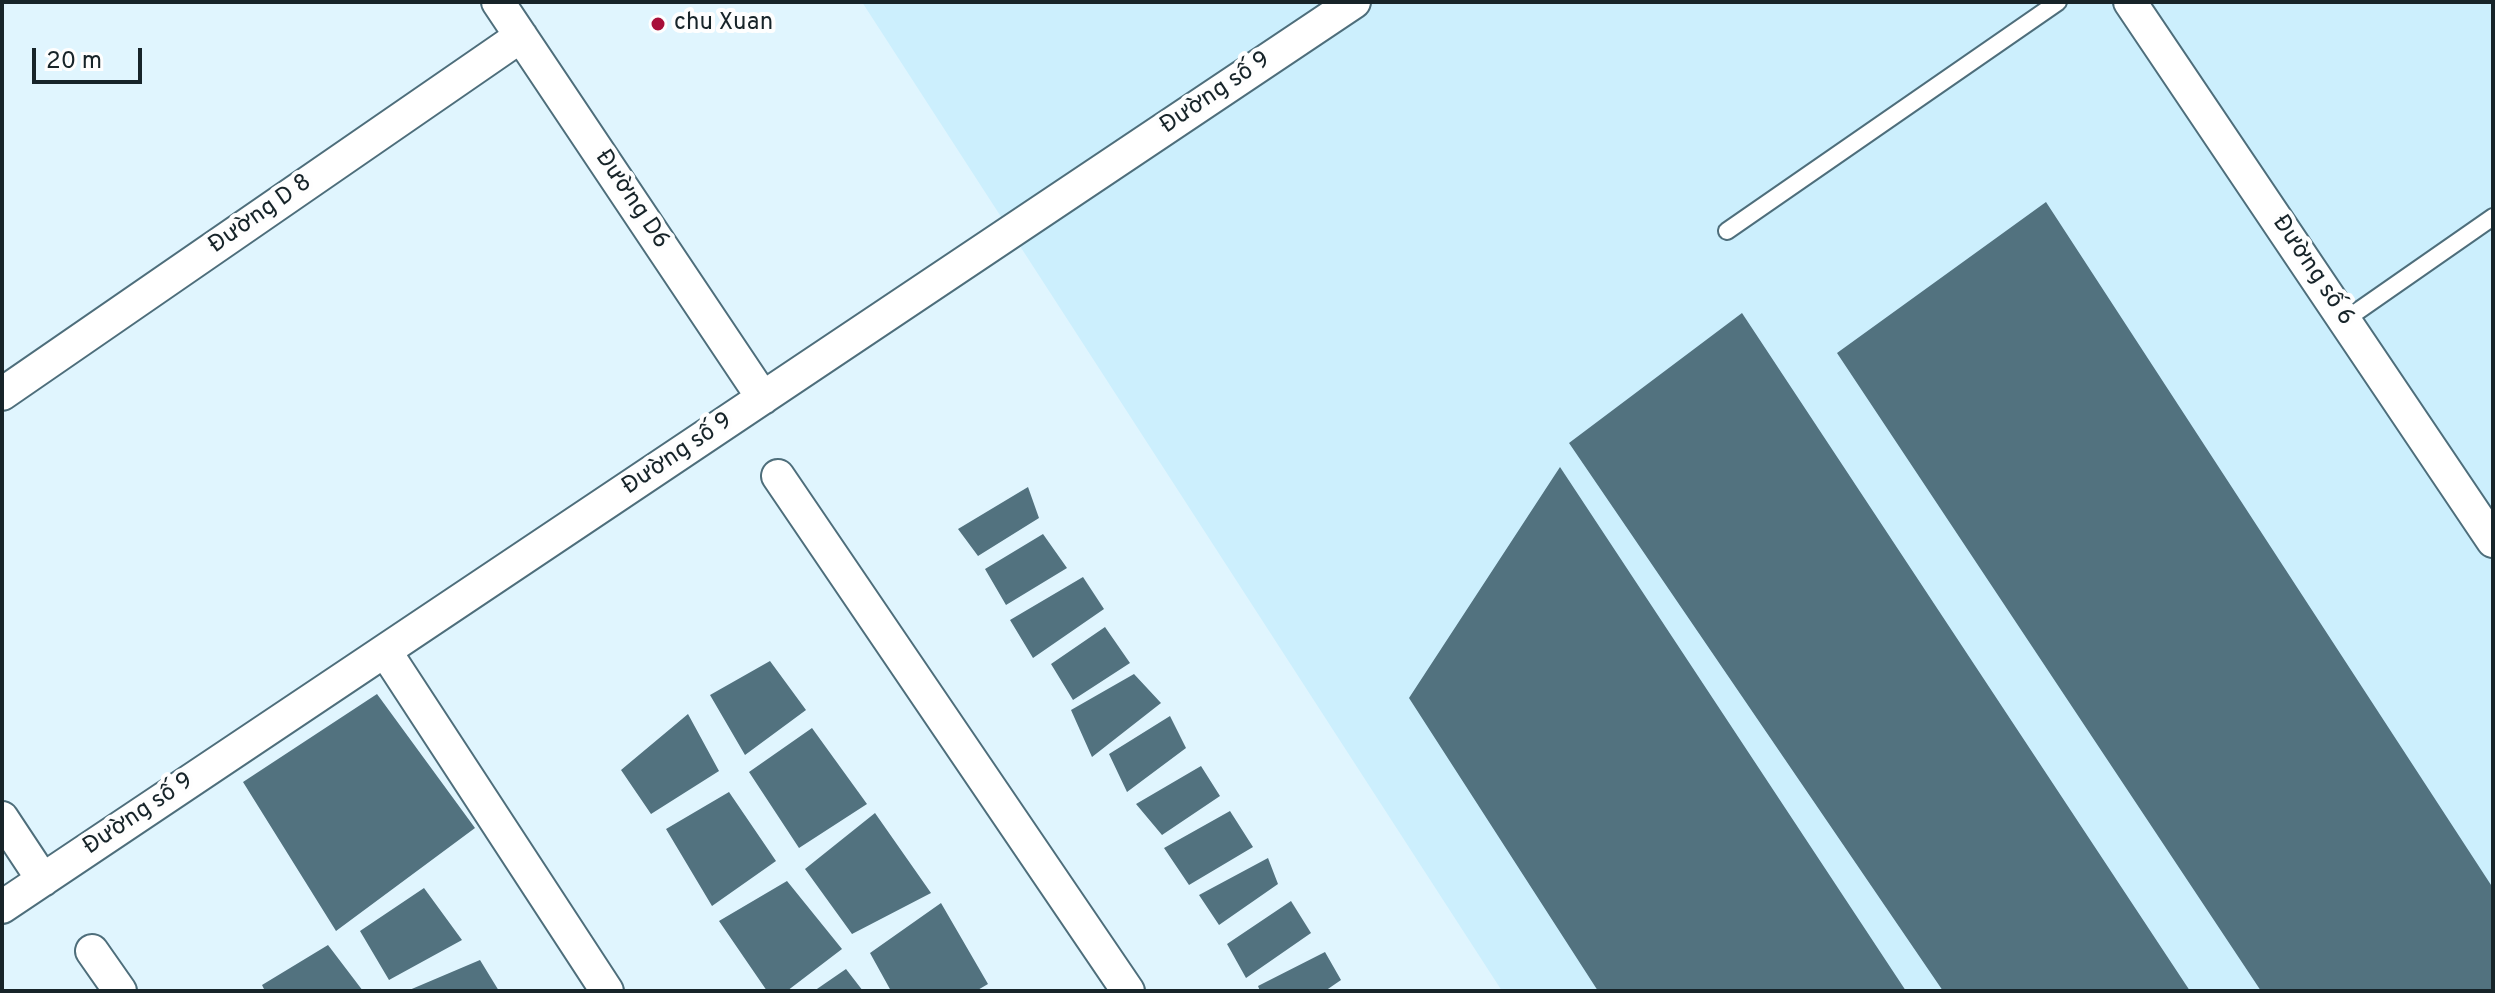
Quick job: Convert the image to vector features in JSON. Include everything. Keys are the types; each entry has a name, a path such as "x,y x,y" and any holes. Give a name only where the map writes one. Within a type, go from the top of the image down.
{"street":[{"name":"Đường D6","path":"498,2 763,398"},
{"name":"Đường số 9","path":"2,907 1354,2"},
{"name":"Đường số 6","path":"2130,2 2493,541"},
{"name":"Đường D 8","path":"2,394 521,36"},
{"path":"778,476 1128,991"},
{"path":"385,651 607,991"},
{"path":"2,818 43,880"},
{"path":"92,951 120,991"}],"lane":[{"path":"1727,231 2058,2"},
{"path":"2345,320 2493,217"}],"shaded area":[{"path":"862,2 2493,2 2493,991 1502,991"}],"building":[{"path":"2046,202 2493,888 2493,991 2261,991 1837,353"},
{"path":"1742,313 2190,991 1943,991 1569,443"},
{"path":"1560,467 1906,991 1598,991 1409,698"},
{"path":"1028,487 1039,518 978,556 958,529"},
{"path":"1043,534 1067,568 1006,605 985,569"},
{"path":"1083,577 1104,609 1033,658 1010,620"},
{"path":"1105,627 1130,663 1073,700 1051,664"},
{"path":"770,661 806,710 745,755 710,695"},
{"path":"1134,674 1161,703 1092,757 1071,710"},
{"path":"377,694 475,828 336,931 243,782"},
{"path":"688,714 719,771 651,814 621,770"},
{"path":"1170,716 1186,748 1127,792 1109,754"},
{"path":"812,728 867,804 799,848 749,772"},
{"path":"1201,766 1220,796 1162,835 1136,804"},
{"path":"729,792 776,861 712,906 666,829"},
{"path":"1230,811 1253,847 1189,885 1164,848"},
{"path":"875,813 931,893 852,934 805,869"},
{"path":"1268,858 1278,884 1219,925 1199,895"},
{"path":"787,881 842,949 787,991 767,991 719,921"},
{"path":"424,888 462,940 389,980 360,931"},
{"path":"1291,901 1311,933 1246,978 1227,944"},
{"path":"941,903 988,984 976,991 891,991 870,953"},
{"path":"328,945 363,991 265,991 262,985"},
{"path":"1325,952 1341,980 1325,991 1260,991 1258,986"},
{"path":"480,960 499,991 407,991"},
{"path":"846,969 863,991 814,991"}],"place":[{"name":"chu Xuan","path":"658,24"}]}
